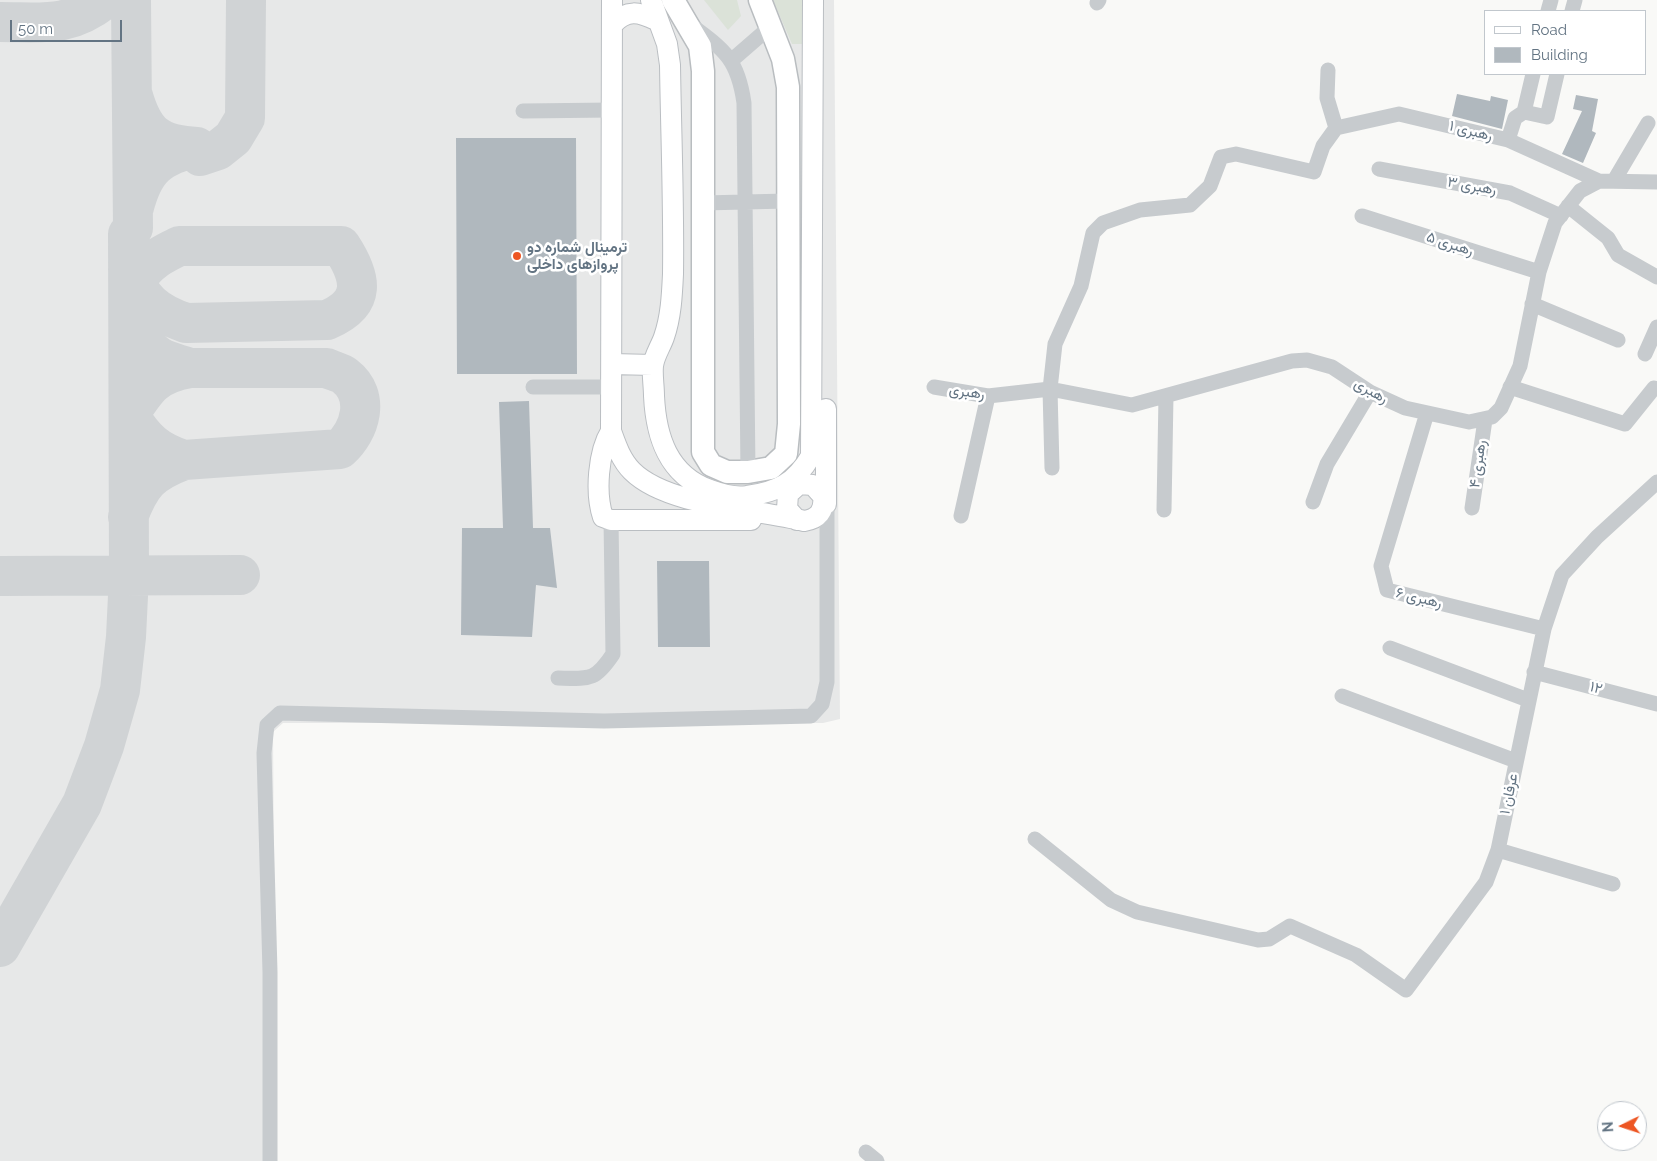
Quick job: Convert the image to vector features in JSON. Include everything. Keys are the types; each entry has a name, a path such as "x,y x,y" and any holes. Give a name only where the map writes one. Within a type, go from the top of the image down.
{"highway":[{"path":"674,0 700,46 703,71 703,452 710,465 727,472 748,472 771,468 786,454 789,424 788,87 783,59 760,0"}],"main road":[{"path":"612,0 611,431 618,452 632,472 651,485 676,496 804,521 818,517 826,504 823,0"},
{"path":"651,0 656,20 667,44 670,65 672,275 670,314 653,365 659,438 670,460 685,477 700,486 722,494 744,497 766,494 785,486 801,473 811,456 813,428 812,0"},
{"path":"816,0 823,27"},
{"path":"613,24 620,16 634,12 642,13 656,20"},
{"path":"612,364 653,365"},
{"path":"611,431 604,442 601,456 599,506 603,517 611,520 797,520"},
{"path":"797,520 787,509 786,501 792,488 806,483 813,485 819,490 826,504"}],"street":[{"path":"688,23 709,38 732,60 741,80 744,103 748,472"},
{"path":"732,60 770,27"},
{"path":"1052,468 1050,388 1055,344 1081,286 1092,232 1103,223 1140,210 1190,205 1210,186 1221,157 1236,154 1314,172 1323,146 1336,128 1326,98 1328,70"},
{"path":"1524,112 1533,75"},
{"path":"1508,140 1514,118 1524,112 1547,117 1557,75"},
{"path":"523,111 612,110"},
{"name":"رهبری ۱","path":"1336,128 1399,114 1508,140 1599,181"},
{"path":"1615,179 1648,123"},
{"name":"رهبری ۳","path":"1379,169 1510,193 1564,211 1608,238 1618,255 1657,277"},
{"path":"1485,420 1492,417 1500,408 1520,366 1538,272 1555,223 1580,192 1599,181 1615,179 1657,182"},
{"path":"703,203 787,201"},
{"name":"رهبری ۵","path":"1362,216 1538,272"},
{"path":"1532,304 1618,340"},
{"path":"1645,354 1657,326"},
{"name":"رهبری","path":"934,387 988,396 1050,388 1132,405 1292,361 1307,360 1332,367 1370,392 1405,408 1470,422 1485,420"},
{"path":"533,387 612,387"},
{"path":"1510,387 1625,424 1654,388"},
{"path":"1313,502 1327,464 1370,392"},
{"path":"961,516 988,396"},
{"path":"1164,510 1166,396"},
{"name":"رهبری ۶","path":"1427,413 1380,566 1387,590 1544,629"},
{"name":"رهبری ۴","path":"1472,508 1485,420"},
{"name":"عرفان ۱","path":"1035,839 1112,900 1137,912 1258,940 1268,939 1290,926 1356,955 1406,990 1486,882 1498,850 1544,629 1562,575 1597,537 1657,482"},
{"path":"270,1161 270,972 264,753 266,725 280,713 604,721 811,716 822,704 827,682 826,504"},
{"path":"558,678 587,679 602,670 614,654 611,520"},
{"path":"1390,648 1528,700"},
{"name":"۱۲","path":"1534,672 1657,704"},
{"path":"1342,696 1516,761"},
{"path":"1498,850 1613,884"}],"shaded area":[{"path":"0,0 834,0 840,719 823,723 283,723 273,732 276,1161 0,1161"},
{"path":"704,0 737,0 741,16 728,30"},
{"path":"773,0 805,0 807,44 792,44"}],"building":[{"path":"1457,94 1490,101 1491,96 1508,100 1502,129 1452,116"},
{"path":"1576,95 1598,99 1592,131 1596,133 1583,163 1562,154 1582,111 1573,109"},
{"name":"ترمینال شماره دو پروازهای داخلی","path":"456,138 576,138 577,374 457,374"},
{"path":"529,401 533,528 550,528 557,588 536,585 532,637 461,635 462,528 503,528 499,402"},
{"path":"657,561 709,561 710,647 658,647"}],"taxiway":[{"path":"0,22 55,22 79,15 104,0"},
{"path":"131,0 133,228"},
{"path":"200,156 218,150 233,138 245,118 246,0"},
{"path":"133,96 142,120 154,135 172,144 197,147 173,155 155,166 143,182 134,207"},
{"path":"0,947 82,804 104,746 120,690 126,637 129,575 128,234"},
{"path":"128,269 133,280 138,289 150,304 165,314 186,323 327,320 349,306 355,298 357,289 353,269 341,246 179,246 156,259 144,270 136,282 131,295 132,321 137,334 146,346 158,356 190,368"},
{"path":"128,517 142,487 155,475 184,460 340,449 353,433 357,423 360,413 358,393 345,376 327,368 190,368 168,374 147,389 129,415 152,444 166,453 184,460"},
{"path":"0,576 240,575"}],"place":[{"name":"ترمینال شماره دو پروازهای داخلی","path":"517,256"}]}
